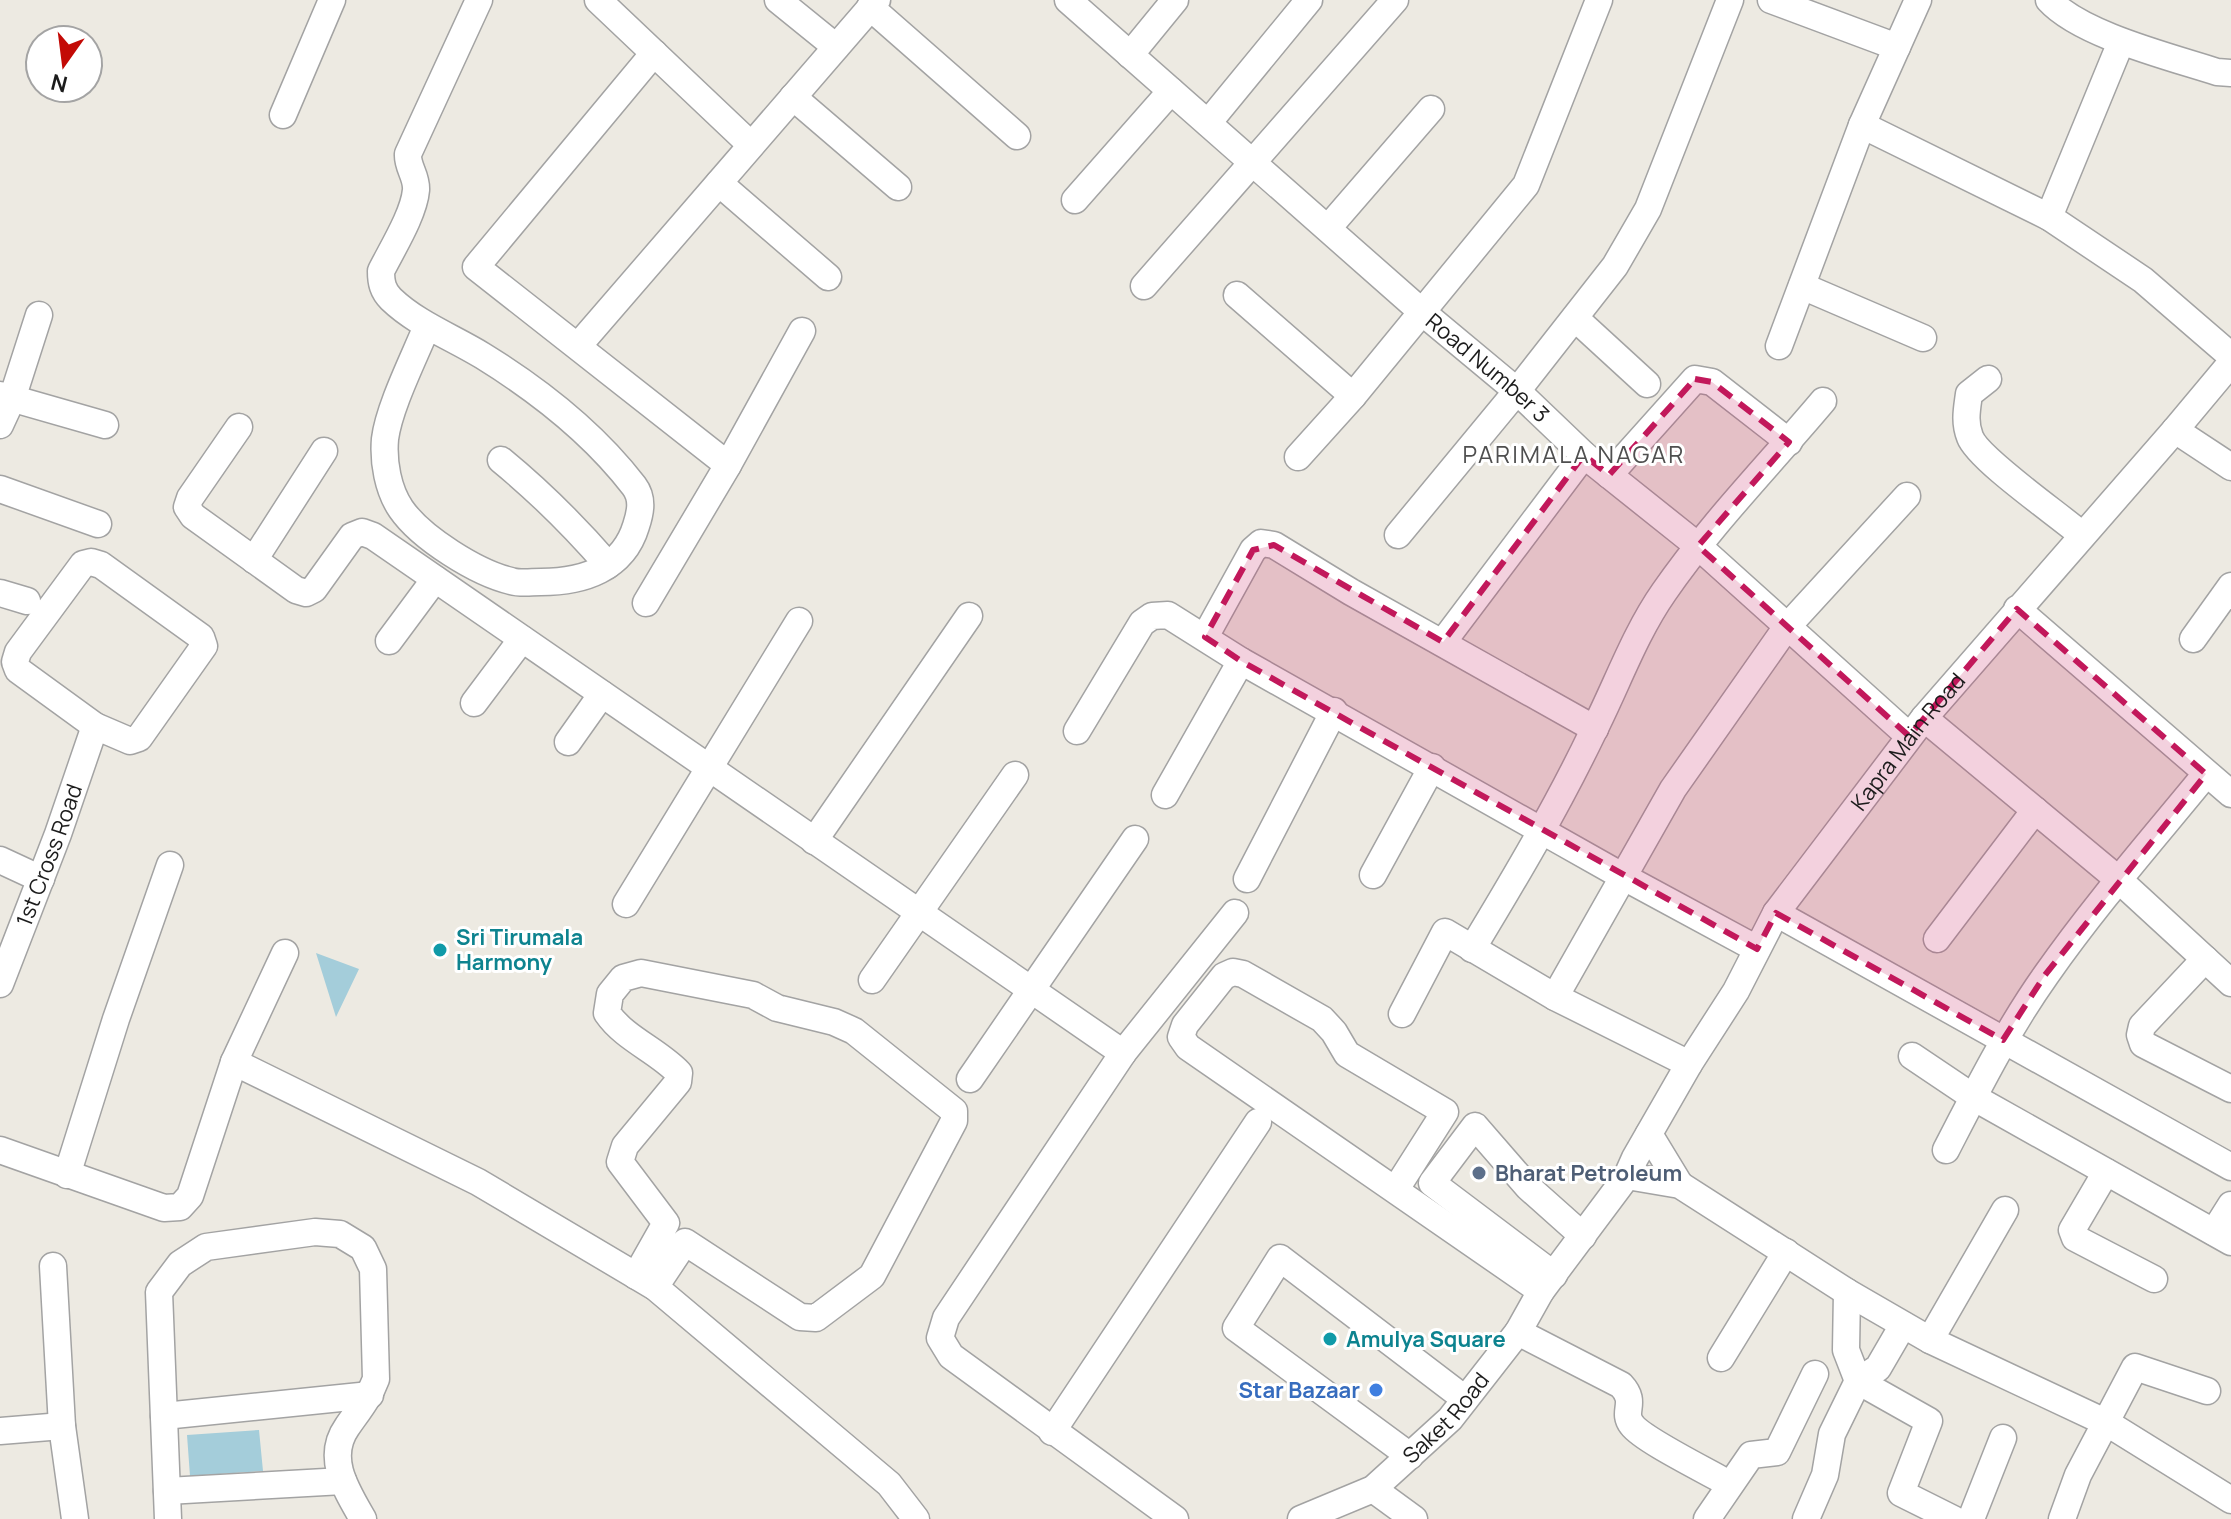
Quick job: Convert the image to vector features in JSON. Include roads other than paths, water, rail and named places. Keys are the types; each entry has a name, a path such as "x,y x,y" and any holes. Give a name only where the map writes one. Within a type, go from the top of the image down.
{"street":[{"path":"283,115 332,0"},
{"path":"427,326 394,407 385,438 386,474 401,509 430,537 478,569 513,582 549,582 590,576 619,559 633,537 641,511 639,493 618,466 544,398 482,356 427,326 389,297 381,284 381,271 414,199 416,185 407,165 408,154 479,0"},
{"path":"598,0 751,145"},
{"path":"778,0 836,47"},
{"name":"Road Number 3","path":"1068,0 1422,312 1517,391 1584,455 1698,546 1786,628 1916,727 2035,810 2119,880 2231,983"},
{"path":"1130,55 1175,0"},
{"path":"1208,123 1309,0"},
{"path":"1144,286 1395,0"},
{"path":"1298,457 1353,396 1526,185 1599,0"},
{"path":"1398,535 1615,266 1648,209 1730,0"},
{"path":"1771,0 1897,47"},
{"path":"1779,346 1862,125 1918,0"},
{"path":"2049,0 2058,10 2121,42 2224,72"},
{"path":"578,346 873,4 1017,136"},
{"path":"2049,217 2121,42"},
{"path":"654,53 476,267 728,465"},
{"path":"1075,200 1171,91"},
{"path":"793,97 898,187"},
{"path":"1328,228 1431,109"},
{"path":"1862,125 2049,217 2143,280 2231,356"},
{"path":"719,183 828,277"},
{"path":"1802,286 1923,338"},
{"path":"1237,295 1353,396"},
{"path":"0,425 6,397 39,315"},
{"path":"1575,318 1647,384"},
{"path":"646,603 728,465 802,331"},
{"name":"Kapra Main Road","path":"1631,1167 1689,1064 1736,991 1776,913 1916,727 2231,363"},
{"path":"1609,475 1695,379 1712,382 1789,442"},
{"path":"1988,379 1969,394 1965,421 1971,441 1994,465 2082,535"},
{"path":"6,397 105,425"},
{"path":"1472,949 1544,830 1595,729 1636,637 1664,592 1698,546 1823,401"},
{"path":"239,427 187,507 193,516 296,590 306,593 314,589 352,536 362,532 373,536 1123,1053"},
{"path":"2175,430 2231,467"},
{"path":"254,560 324,451"},
{"path":"1443,642 1584,455"},
{"path":"501,460 547,500 608,565"},
{"path":"0,489 98,524"},
{"path":"1555,997 1673,789 1786,628 1907,496"},
{"path":"1205,637 1253,550 1261,543 1274,545 1595,729"},
{"path":"91,562 101,565 201,637 204,646 139,738 130,741 95,726 18,670 15,662 18,652 83,564 91,562"},
{"path":"389,641 435,579"},
{"path":"2193,639 2231,586"},
{"path":"0,593 27,601"},
{"path":"2017,609 2231,794"},
{"path":"1077,731 1142,623 1152,616 1168,615 1241,661 1757,949"},
{"path":"814,841 969,616"},
{"path":"626,904 799,621"},
{"path":"474,703 522,639"},
{"path":"1165,795 1241,661"},
{"path":"568,742 602,694"},
{"path":"1247,879 1334,711"},
{"name":"1st Cross Road","path":"0,984 58,834 95,726"},
{"path":"1373,875 1432,767"},
{"path":"1946,1150 2003,1040 2045,975 2206,774"},
{"path":"872,980 1015,775"},
{"path":"1937,939 2035,810"},
{"path":"970,1079 1135,839"},
{"path":"0,860 41,879"},
{"path":"67,1175 116,1019 170,865"},
{"path":"1175,1519 951,1356 940,1338 946,1318 1123,1053 1235,913"},
{"path":"1776,913 2231,1167"},
{"path":"1402,1014 1445,932 1555,997 1689,1064"},
{"path":"0,1150 164,1208 180,1207 190,1196 234,1062 285,953"},
{"path":"2205,959 2142,1026 2140,1035 2143,1044 2231,1089"},
{"path":"1396,1189 1445,1112 1347,1054 1322,1019 1243,974 1233,972 1224,976 1185,1025 1181,1037 1188,1047 1396,1189 1548,1283"},
{"path":"641,973 753,995 777,1008 834,1022 854,1031 954,1111 954,1121 872,1276 816,1318 800,1317 676,1233 620,1162 625,1146 678,1082 679,1073 664,1057 616,1026 607,1013 610,994 623,978 641,973"},
{"path":"1912,1056 1973,1097 2223,1237 2231,1205"},
{"path":"234,1062 478,1182 646,1282 889,1484 916,1519"},
{"path":"1052,1432 1258,1122"},
{"path":"1548,1283 1432,1183 1475,1126 1528,1187 1583,1236"},
{"path":"1649,1134 1680,1185"},
{"path":"1631,1167 1680,1185 1903,1325 2107,1423 2231,1500"},
{"name":"Saket Road","path":"1301,1519 1373,1489 1450,1419 1518,1332 1548,1283 1631,1167"},
{"path":"2106,1172 2072,1230 2075,1238 2154,1279"},
{"path":"1930,1340 2005,1210"},
{"path":"168,1519 159,1292 180,1264 206,1247 315,1232 340,1234 363,1248 373,1269 376,1379 370,1395 337,1444 337,1463 343,1481 363,1519"},
{"path":"646,1282 676,1233"},
{"path":"1721,1358 1786,1252"},
{"path":"1410,1456 1236,1328 1280,1258 1465,1399"},
{"path":"53,1266 62,1426 75,1519"},
{"path":"1847,1292 1846,1350 1858,1381 1929,1421 1901,1493 1953,1519"},
{"path":"1806,1519 1825,1475 1832,1434 1858,1381 1878,1368 1903,1325"},
{"path":"1518,1332 1621,1385 1631,1400 1628,1413 1631,1424 1729,1484"},
{"path":"2062,1519 2078,1475 2135,1367 2207,1391"},
{"path":"1707,1519 1751,1455 1777,1452 1815,1374"},
{"path":"164,1416 370,1395"},
{"path":"0,1431 62,1426"},
{"path":"1971,1519 2003,1438"},
{"path":"167,1491 343,1481"},
{"path":"1373,1489 1414,1519"}],"water":[{"path":"316,953 359,969 336,1017"},
{"path":"259,1430 263,1471 190,1476 187,1435"}],"place":[{"name":"Sri Tirumala Harmony","path":"440,950"},
{"name":"Bharat Petroleum","path":"1479,1173"},
{"name":"Amulya Square","path":"1330,1339"},
{"name":"Star Bazaar","path":"1376,1390"}],"district":[{"name":"PARIMALA NAGAR","path":"1574,453"}]}
